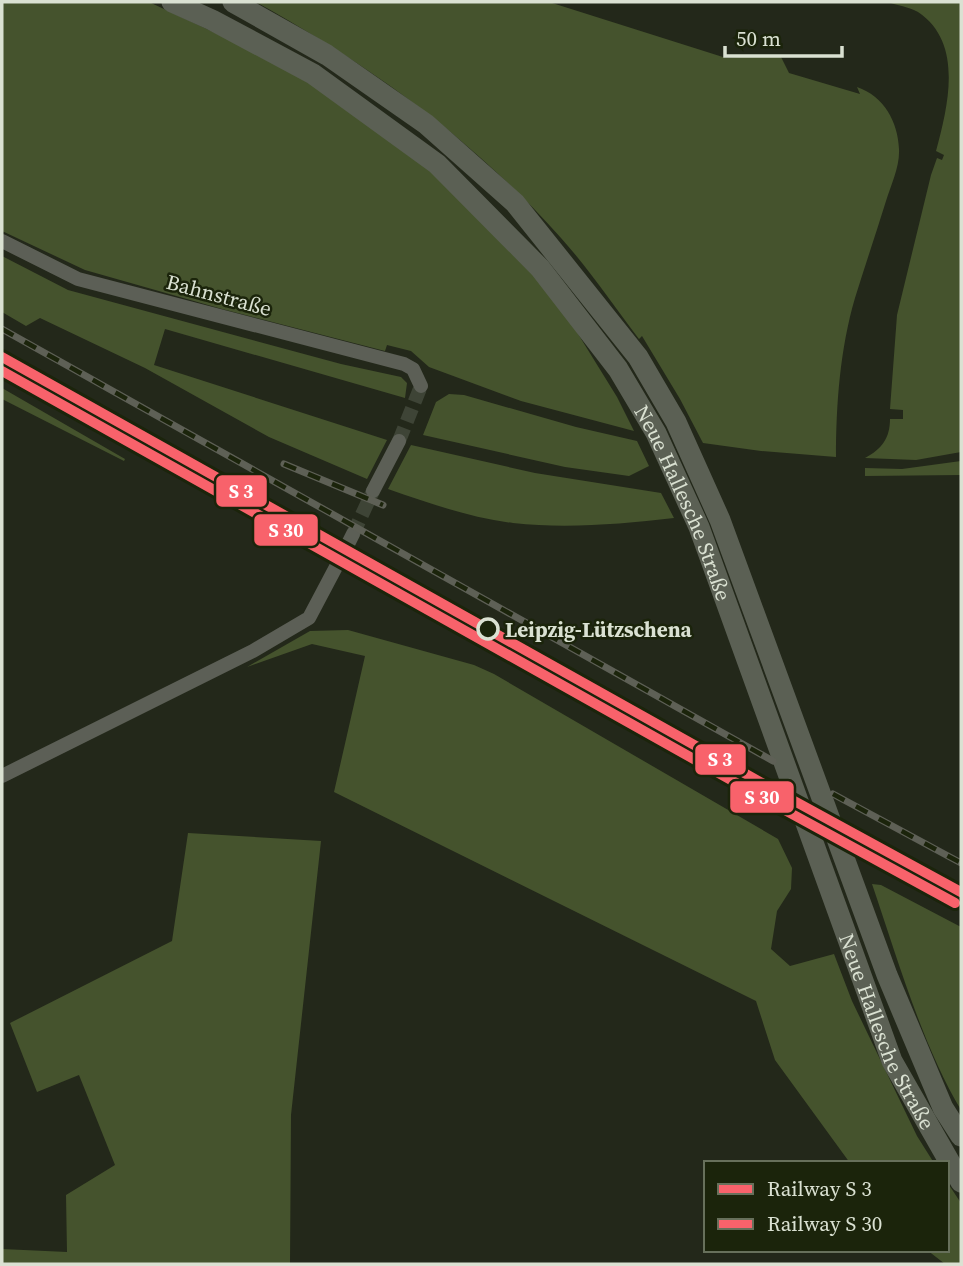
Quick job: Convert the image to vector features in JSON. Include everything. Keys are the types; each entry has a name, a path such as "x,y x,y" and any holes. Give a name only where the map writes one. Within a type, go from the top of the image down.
{"main road":[{"name":"Neue Hallesche Straße","path":"172,2 212,20 313,74 437,164 540,268 618,369 656,433 699,527 892,1061 961,1182"},
{"name":"Neue Hallesche Straße","path":"233,2 327,55 426,124 515,203 638,357 676,422 720,520 887,975 943,1108 961,1136"}],"street":[{"name":"Bahnstraße","path":"2,240 78,279 404,364 413,369 421,386"},
{"path":"373,491 399,441"},
{"path":"2,776 253,651 309,618 337,565"}],"green space":[{"path":"2,2 149,2 282,64 409,150 501,235 562,308 617,397 634,431 521,401 429,367 411,351 387,345 385,351 85,270 2,231"},
{"path":"256,2 549,2 726,58 770,55 781,57 789,73 860,94 857,87 875,97 888,111 896,129 899,155 855,298 846,337 838,397 836,457 703,443 642,336 639,339 581,262 527,202 492,168 419,107 340,52"},
{"path":"887,2 961,2 961,452 916,460 865,458 884,442 890,419 903,419 903,410 890,409 897,315 931,175 937,158 942,160 944,155 936,151 945,113 949,75 942,40 932,25 918,12"},
{"path":"2,256 68,290 341,364 401,377 407,383 405,398 165,329 154,365 387,440 367,479 269,437 145,368 40,318 26,326 2,312"},
{"path":"2,388 125,459 124,461 2,399"},
{"path":"449,394 464,395 576,427 637,441 649,466 629,476 565,467 423,435 436,402"},
{"path":"411,445 535,473 661,493 674,518 553,526 481,518 388,489"},
{"path":"961,461 961,475 865,476 865,468 902,469"},
{"path":"348,630 474,665 494,674 778,839 792,868 791,889 777,911 771,949 790,966 834,954 852,1001 917,1136 933,1161 849,1161 775,1060 756,1001 334,792 365,656 312,644 247,667 310,631"},
{"path":"188,833 321,841 291,1115 290,1264 2,1264 2,1249 67,1252 66,1195 115,1165 79,1075 37,1092 10,1023 172,941"},
{"path":"872,884 881,885 961,927 961,1110 922,1029"},
{"path":"949,1185 961,1203 961,1264 945,1264 930,1252 949,1252"}],"tunnel":[{"path":"399,441 421,386"},
{"path":"353,534 373,491"},
{"path":"337,565 348,544"}],"railway":[{"path":"2,329 773,761"},
{"path":"284,464 383,505"},
{"path":"833,794 961,863"}],"transit line":[{"path":"2,357 961,892"},
{"path":"2,371 955,903"}],"place":[{"name":"Leipzig-Lützschena","path":"488,629"}]}
